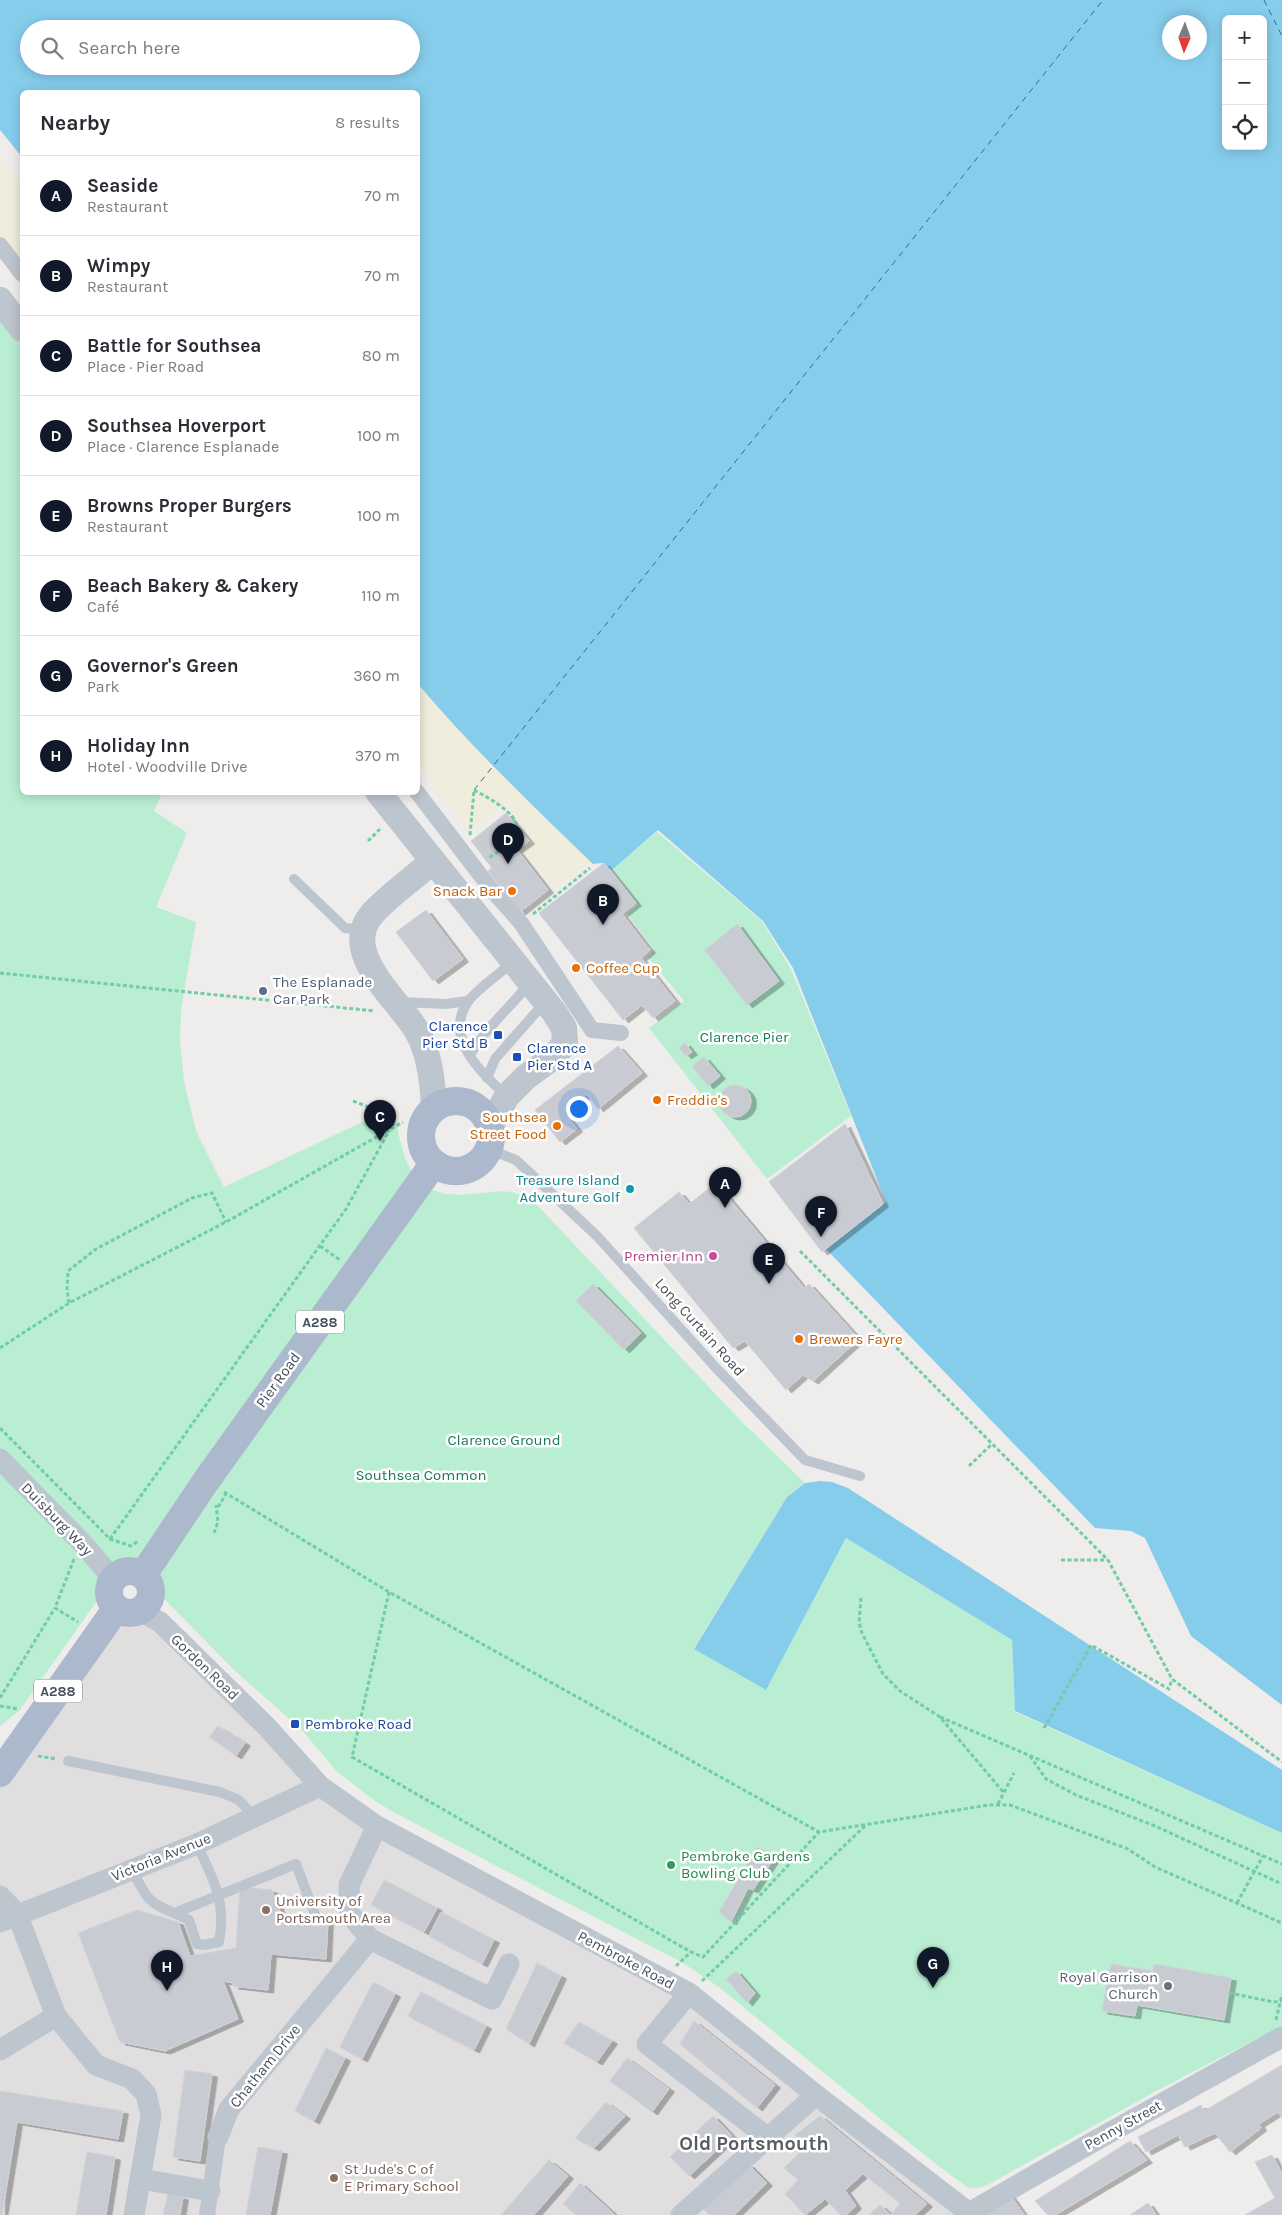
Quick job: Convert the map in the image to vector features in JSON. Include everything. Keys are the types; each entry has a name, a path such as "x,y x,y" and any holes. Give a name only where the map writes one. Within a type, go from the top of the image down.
{"main road":[{"path":"467,1102 485,1116 489,1138 479,1162 465,1169 454,1170 443,1168 434,1163 422,1146 421,1136 424,1121 434,1108 444,1103 467,1102"},
{"name":"Pier Road","path":"143,1575 206,1481 434,1163"},
{"path":"128,1610 111,1602 109,1586 113,1578 120,1573 136,1571 143,1575"},
{"name":"A288","path":"8,1763 128,1610 147,1605 151,1589 149,1582 143,1575"}],"street":[{"path":"0,244 20,271"},
{"path":"0,300 20,326"},
{"path":"380,795 514,961 564,1028 565,1042 555,1056 526,1077 507,1096 489,1138"},
{"path":"419,795 491,889 520,923 592,1030 621,1033"},
{"path":"433,861 372,914 364,931 362,949 386,1007 418,1032 430,1066 434,1108"},
{"name":"Duisburg Way","path":"0,1460 85,1546 113,1578"},
{"name":"Gordon Road","path":"128,1610 160,1622 267,1727"},
{"name":"Pembroke Road","path":"267,1727 320,1786 377,1826 689,1993 969,2214"},
{"name":"Victoria Avenue","path":"9,1918 196,1844 320,1786"},
{"path":"377,1826 349,1885 350,1914 370,1939 492,1999 509,1964"},
{"path":"0,1896 56,2016 96,2064 132,2079 146,2094 150,2115 134,2215"},
{"name":"Chatham Drive","path":"206,2215 218,2137 229,2109 370,1939"},
{"path":"689,1993 647,2044 767,2137"},
{"path":"0,2050 56,2016"},
{"name":"Penny Street","path":"969,2214 1282,2038"},
{"path":"692,2211 767,2137 816,2095"},
{"path":"141,2179 210,2191"}],"lane":[{"path":"294,879 345,928 364,931"},
{"path":"507,1096 487,1078 470,1055 460,1037 459,1020 467,1001 514,961"},
{"path":"470,1055 486,1030 502,1016 538,992"},
{"path":"487,1078 495,1059 538,992"},
{"path":"386,1007 467,1001"},
{"name":"Long Curtain Road","path":"489,1138 516,1160 598,1237 775,1431 804,1460 860,1476"},
{"path":"68,1761 220,1792 239,1800 254,1817"},
{"path":"132,1869 144,1894 151,1902 160,1908 189,1920 197,1944 219,1942 222,1907 219,1895 196,1844"},
{"path":"175,1913 296,1864 316,1917"}],"path":[{"path":"472,823 474,790 501,806 516,821 518,827 514,839 496,853"},
{"path":"368,841 383,826"},
{"path":"520,923 590,868"},
{"path":"0,973 386,1007"},
{"path":"353,1101 382,1112 395,1127"},
{"path":"0,1348 70,1303 226,1222 403,1122"},
{"path":"110,1539 346,1209 389,1131"},
{"path":"70,1303 67,1289 68,1271 96,1249 192,1198 212,1193 226,1222"},
{"path":"320,1246 342,1262"},
{"path":"800,1251 1108,1560 1172,1679 1282,1762"},
{"path":"0,1428 110,1539 131,1546 146,1536"},
{"path":"970,1466 992,1444"},
{"path":"218,1508 227,1493 389,1592 819,1832 998,1804 1010,1805 1128,1849 1155,1867 1282,1923"},
{"path":"214,1533 218,1522 218,1508 215,1502"},
{"path":"0,1698 55,1608 76,1554"},
{"path":"1060,1560 1108,1560"},
{"path":"389,1592 352,1757 691,1952 703,1957 819,1832"},
{"path":"861,1598 859,1623 862,1633 883,1674 900,1691 940,1717 1282,1864"},
{"path":"55,1608 78,1622"},
{"path":"1044,1728 1092,1645 1169,1689 1172,1679"},
{"path":"940,1717 1004,1793"},
{"path":"1030,1756 1046,1779 1076,1795 1155,1826 1282,1884"},
{"path":"8,1763 68,1761"},
{"path":"998,1804 1014,1773"},
{"path":"689,1993 866,1825"},
{"path":"1237,1903 1256,1872 1263,1856"},
{"path":"665,1981 691,1952"},
{"path":"1228,1993 1274,2002 1282,2001"}],"shaded area":[{"name":"University of Portsmouth Area","path":"147,1605 320,1786 689,1993 972,2215 0,2215 0,1773 98,1635"}],"green space":[{"name":"Southsea Common","path":"0,317 20,343 20,795 161,795 154,811 187,833 156,907 196,922 181,1011 180,1041 184,1081 196,1131 224,1187 394,1107 405,1158 412,1172 421,1182 434,1190 451,1194 507,1191 521,1195 538,1206 741,1421 805,1483 787,1497 694,1648 766,1690 846,1538 1012,1640 1015,1712 1282,1833 1282,2026 1158,2090 988,2185 979,2188 967,2187 932,2161 720,1988 683,1963 375,1801 337,1772 302,1730 235,1671 126,1560 19,1711 0,1726"},
{"name":"Clarence Pier","path":"657,832 762,921 791,969 851,1116 767,1179 649,1028 684,1001 648,957 654,949 627,914 638,905 612,870"}],"sand":[{"path":"0,161 20,180 20,271 0,245"},
{"path":"420,631 612,870 601,863 588,865 554,888 522,850 532,840 504,803 471,834 420,767"}],"water":[{"path":"0,0 1282,0 1282,1705 1191,1636 1145,1538 1131,1531 1095,1528 826,1249 886,1202 793,968 763,921 658,830 612,870 602,863 593,864 481,754 420,686 420,90 20,90 20,155 0,130"},
{"path":"832,1482 848,1488 1282,1770 1282,1833 1015,1711 1012,1640 846,1538 766,1690 694,1649 787,1497 805,1483"}],"building":[{"path":"506,813 529,841 517,850 548,890 520,912 488,871 492,868 471,841"},
{"path":"604,863 636,903 622,914 650,950 641,958 675,1001 653,1018 642,1005 623,1020 539,913"},
{"path":"426,910 463,959 433,981 396,932"},
{"path":"737,924 779,981 747,1005 705,950"},
{"path":"685,1043 692,1052 686,1056 679,1048"},
{"path":"618,1046 642,1073 598,1109 587,1094 564,1112 577,1129 560,1142 535,1110"},
{"path":"704,1057 720,1076 708,1086 692,1066"},
{"path":"735,1085 741,1086 746,1090 750,1095 750,1107 746,1112 741,1116 735,1117 729,1116 724,1112 720,1107 719,1101 720,1095 724,1090 729,1086"},
{"path":"845,1124 883,1204 822,1252 769,1182"},
{"path":"716,1183 804,1288 809,1284 859,1339 813,1381 803,1375 786,1390 745,1341 733,1348 634,1228 679,1192 689,1204"},
{"path":"593,1284 641,1333 624,1350 576,1301"},
{"path":"218,1726 245,1743 236,1756 209,1737"},
{"path":"757,1847 775,1857 753,1890 748,1888 731,1922 719,1912"},
{"path":"384,1880 437,1908 424,1932 371,1905"},
{"path":"240,1887 272,1890 283,1920 328,1921 326,1959 271,1954 268,1990 233,1986 233,1983 223,1981 238,2019 165,2051 120,2042 78,1933 137,1910 178,1922 190,1956 236,1948"},
{"path":"441,1912 494,1940 482,1964 429,1936"},
{"path":"537,1963 561,1976 529,2044 506,2029"},
{"name":"Royal Garrison Church","path":"1111,1964 1153,1971 1154,1964 1231,1978 1224,2020 1137,2005 1135,2016 1102,2011"},
{"path":"736,1971 755,1993 747,2003 726,1979"},
{"path":"373,1982 395,1994 362,2059 340,2047"},
{"path":"421,1992 486,2026 474,2050 408,2016"},
{"path":"694,2021 775,2085 757,2108 680,2044"},
{"path":"579,2022 612,2041 597,2062 564,2043"},
{"path":"326,2048 345,2058 314,2121 295,2111"},
{"path":"627,2058 669,2089 652,2112 610,2081"},
{"path":"1282,2065 1282,2118 1278,2112 1259,2124 1261,2128 1230,2152 1215,2133 1185,2147 1178,2135 1146,2152 1138,2137 1201,2105 1204,2111"},
{"path":"185,2070 212,2074 200,2161 173,2157"},
{"path":"0,2091 123,2111 118,2139 17,2122 2,2215 0,2215"},
{"path":"606,2102 625,2116 594,2148 575,2138"},
{"path":"713,2116 732,2136 689,2176 670,2157"},
{"path":"820,2116 927,2204 915,2215 891,2215 900,2203 863,2174 845,2190 856,2206 846,2215 841,2215 825,2199 805,2215 785,2194 798,2180 784,2168 805,2147 795,2135"},
{"path":"1130,2141 1147,2160 1055,2215 1048,2215 1035,2201"},
{"path":"258,2147 282,2151 270,2215 246,2215"},
{"path":"87,2152 115,2157 106,2215 76,2215"},
{"path":"1272,2155 1282,2174 1282,2215 1245,2215 1275,2198 1255,2162"},
{"path":"549,2160 568,2176 534,2215 501,2215"},
{"path":"748,2164 767,2183 734,2215 709,2215 703,2208"},
{"path":"580,2183 615,2215 576,2215 563,2204"},
{"path":"168,2193 183,2197 180,2215 163,2215"},
{"path":"1010,2195 1024,2215 986,2215"},
{"path":"1148,2203 1156,2215 1130,2215"},
{"path":"880,2205 891,2215 869,2215"}],"ferry route":[{"path":"474,790 1103,0"},
{"path":"1264,0 1282,36"}],"place":[{"name":"Southsea Hoverport","path":"508,864"},
{"name":"Snack Bar","path":"512,891"},
{"name":"Wimpy","path":"603,925"},
{"name":"Coffee Cup","path":"576,968"},
{"name":"The Esplanade Car Park","path":"263,991"},
{"name":"Clarence Pier Std B","path":"498,1035"},
{"name":"Clarence Pier Std A","path":"517,1057"},
{"name":"Freddie's","path":"657,1100"},
{"name":"Southsea Street Food","path":"557,1126"},
{"name":"Battle for Southsea","path":"380,1141"},
{"name":"Treasure Island Adventure Golf","path":"630,1189"},
{"name":"Seaside","path":"725,1208"},
{"name":"Beach Bakery & Cakery","path":"821,1237"},
{"name":"Premier Inn","path":"713,1256"},
{"name":"Browns Proper Burgers","path":"769,1284"},
{"name":"Brewers Fayre","path":"799,1339"},
{"name":"Pembroke Road","path":"295,1724"},
{"name":"Pembroke Gardens Bowling Club","path":"671,1865"},
{"name":"University of Portsmouth Area","path":"266,1910"},
{"name":"Royal Garrison Church","path":"1168,1986"},
{"name":"Governor's Green","path":"933,1988"},
{"name":"Holiday Inn","path":"167,1991"},
{"name":"St Jude's C of E Primary School","path":"334,2178"}],"district":[{"name":"Old Portsmouth","path":"754,2143"}],"park label":[{"name":"Clarence Ground","path":"504,1440"}]}
